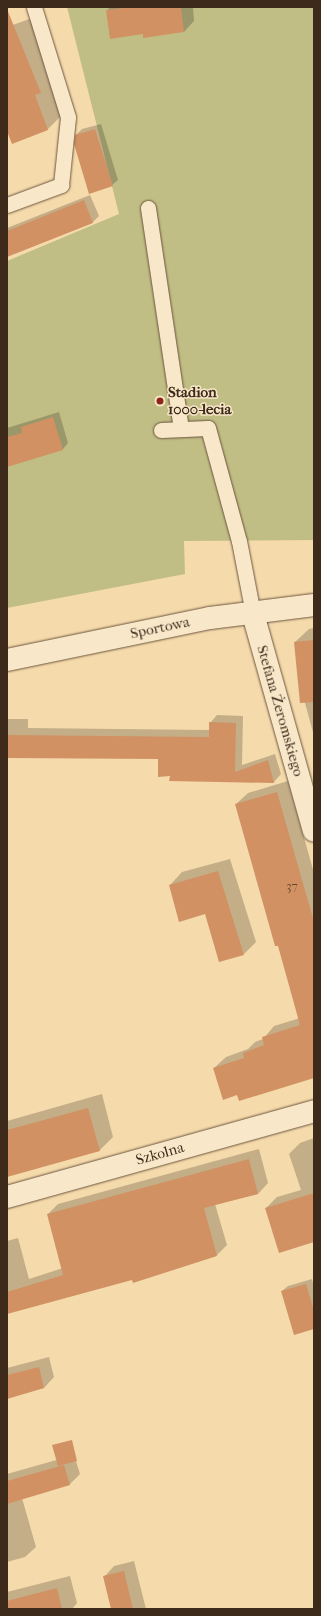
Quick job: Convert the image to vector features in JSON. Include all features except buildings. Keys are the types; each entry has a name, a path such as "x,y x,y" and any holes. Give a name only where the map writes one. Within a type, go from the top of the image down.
{"street":[{"name":"Sportowa","path":"7,660 210,618 254,614 314,605"},
{"name":"Stefana Żeromskiego","path":"254,614 314,830"},
{"name":"Szkolna","path":"7,1197 314,1111"}],"lane":[{"path":"7,205 61,185 68,117 34,7"},
{"path":"148,208 181,429"},
{"path":"161,430 208,428 240,541 254,614"}],"shaded area":[{"name":"Stadion 1000-lecia","path":"67,7 314,7 314,540 184,541 185,574 7,608 7,261 119,214"}],"place":[{"name":"Stadion 1000-lecia","path":"160,401"}]}
